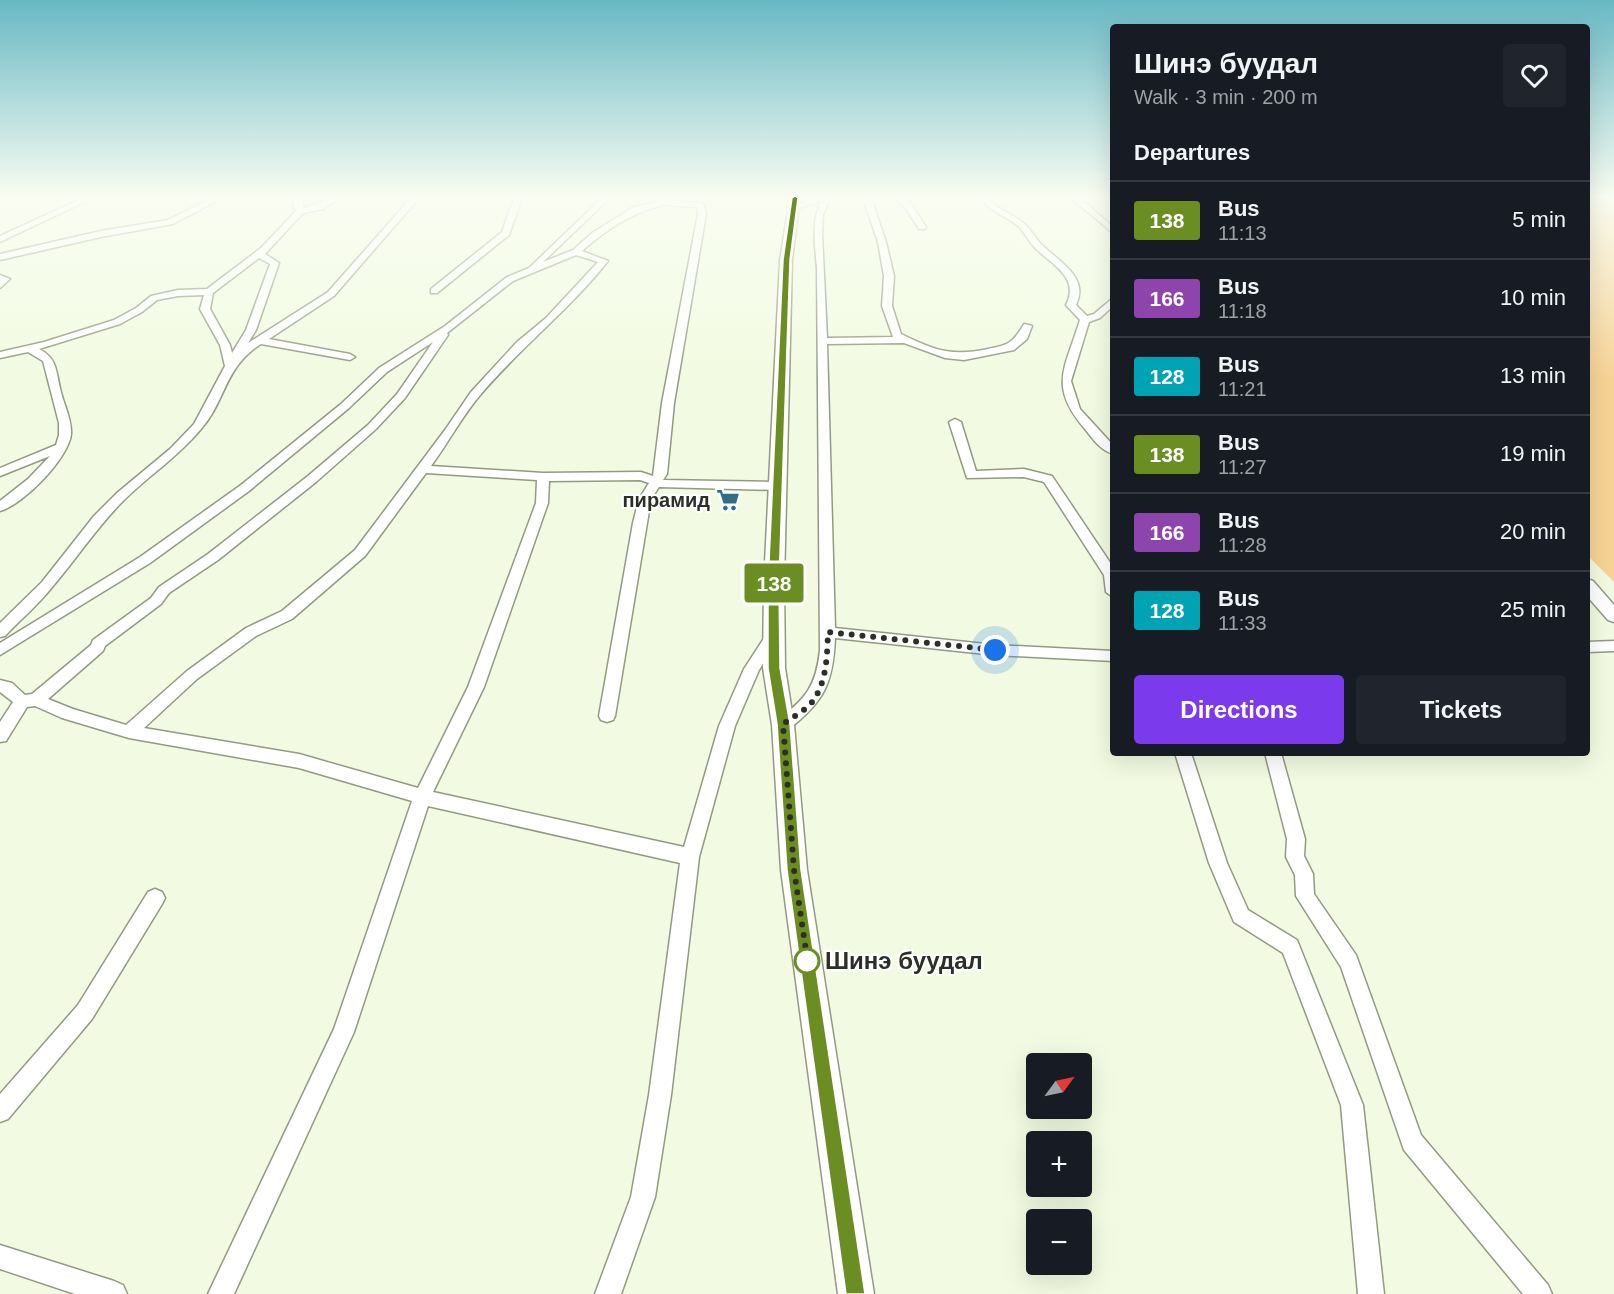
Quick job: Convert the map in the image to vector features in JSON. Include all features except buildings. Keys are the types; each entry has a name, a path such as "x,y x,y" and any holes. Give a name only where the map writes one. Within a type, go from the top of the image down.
{"main road":[{"path":"786,258 774,668 783,724 794,870 856,1294"}],"street":[{"path":"0,355 29,350 117,322 139,310 154,298 178,293 209,292 253,258"},
{"path":"0,632 47,585 114,503 174,452 200,424 251,330 269,286 275,263 267,258"},
{"path":"230,366 251,346 331,294 362,258"},
{"path":"434,291 476,258"},
{"path":"529,271 542,258"},
{"path":"0,650 146,560 246,488 345,406 383,370 448,328 510,279 560,258"},
{"path":"129,732 192,675 251,632 287,615 360,554 475,394 604,261 596,258"},
{"path":"608,716 645,499 661,474 668,403 694,258"},
{"path":"783,724 812,702 821,686 827,664 819,258"},
{"path":"885,258 889,276 887,306 897,336 920,347 964,357 1010,348 1023,337 1027,326"},
{"path":"1053,258 1067,271 1074,283 1076,295 1071,305 1085,320"},
{"path":"0,278 5,279 0,285"},
{"path":"209,292 205,309 225,345 230,366"},
{"path":"1085,320 1097,316 1110,304"},
{"path":"1085,320 1066,381 1075,410 1110,448"},
{"path":"0,736 29,700 156,601 164,590 213,557 312,479 372,427 401,396 448,328"},
{"path":"822,341 908,340"},
{"path":"260,341 350,357"},
{"path":"0,507 22,492 64,445 65,424 58,405 52,364 41,353 29,350"},
{"path":"955,422 971,475 1024,473 1048,479 1110,575"},
{"path":"0,472 64,445"},
{"path":"423,469 543,477 641,476 665,485 779,486"},
{"path":"221,1294 343,1032 422,797 476,687 542,503 543,477"},
{"path":"1590,588 1614,616"},
{"path":"828,632 995,650 1110,656"},
{"path":"608,1294 644,1197 660,1095 690,857 727,726 752,669 774,635"},
{"path":"1590,647 1614,646"},
{"path":"0,686 29,700 68,714 129,732 299,761 422,797 690,857"},
{"path":"1184,756 1218,863 1241,916 1290,947 1352,1104 1371,1294"},
{"path":"1274,756 1296,839 1295,857 1304,874 1305,896 1349,962 1412,1142 1539,1294"},
{"path":"0,1111 85,1012 155,898"},
{"path":"0,1257 99,1292"}],"shaded area":[{"path":"1590,258 1614,258 1614,582 1590,558"}],"bus line":[{"name":"138","path":"786,258 774,583 774,668 783,724 794,870 856,1294"}],"place":[{"name":"пирамид","path":"728,500"},
{"name":"Шинэ буудал","path":"807,961"}],"route":[{"path":"807,961 808,964 794,870 783,724 812,702 821,686 827,664 828,632 995,650"}]}
